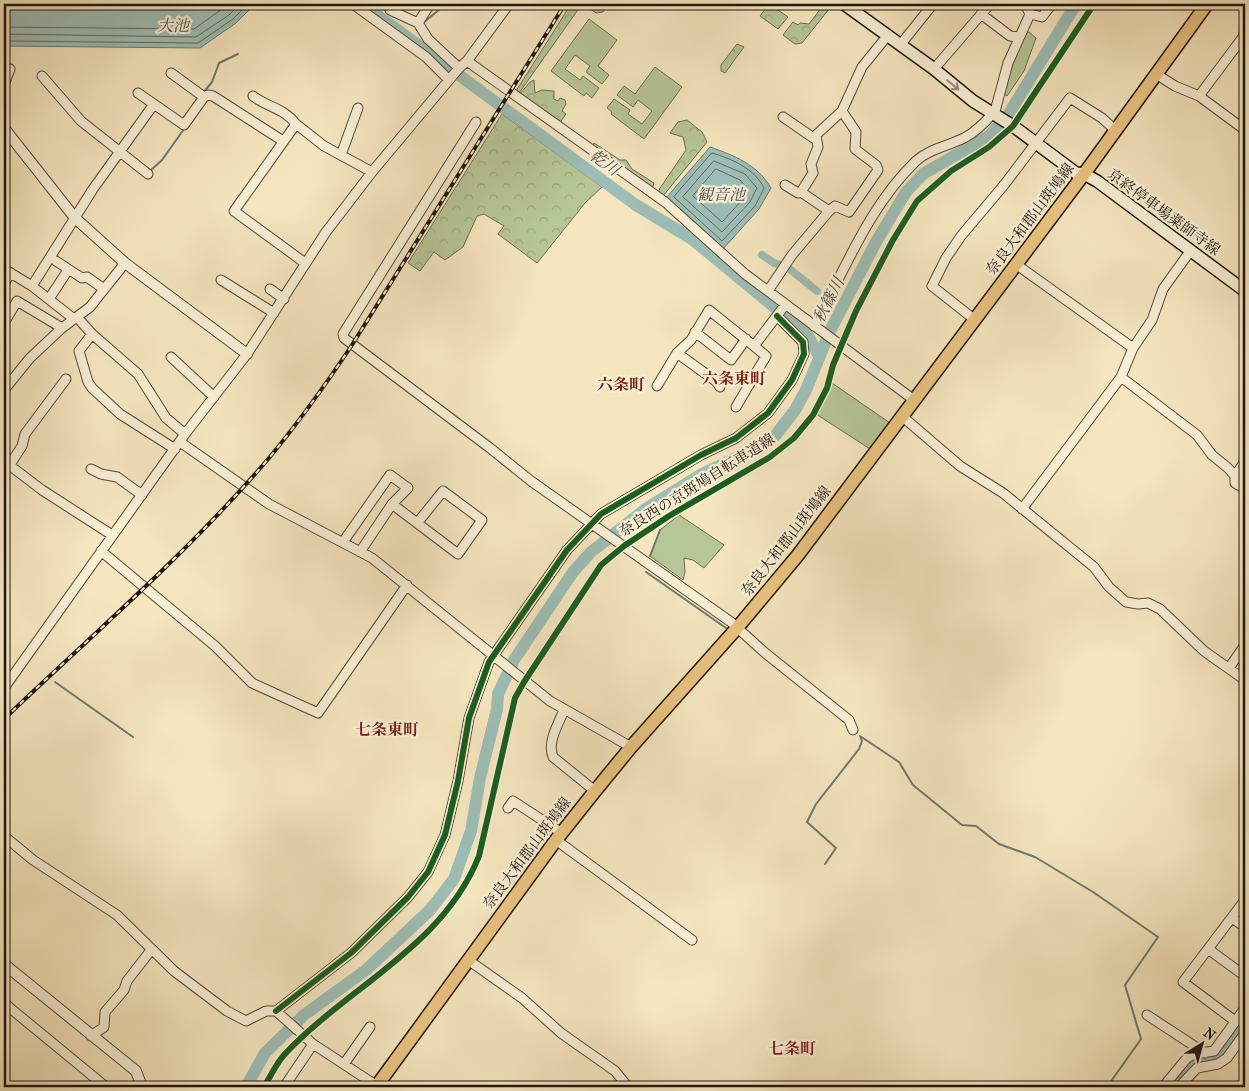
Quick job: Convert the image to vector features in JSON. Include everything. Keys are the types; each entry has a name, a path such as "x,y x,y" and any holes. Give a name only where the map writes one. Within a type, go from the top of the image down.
{"main road":[{"name":"京終停車場薬師寺線","path":"844,4 888,34 973,101 1037,143 1076,174 1084,174 1097,180 1245,291"},
{"name":"奈良大和郡山斑鳩線","path":"378,1086 559,836 631,747 738,628 798,555 1017,265 1207,4"}],"street":[{"path":"353,4 426,57 449,80"},
{"path":"389,4 390,10 418,24 428,40 459,68"},
{"path":"418,24 430,4"},
{"path":"4,688 180,441 247,354 284,299 305,263 372,172 459,68 467,61 509,4"},
{"path":"901,44 933,4"},
{"path":"934,69 988,4"},
{"path":"1025,4 1030,14 1042,17 1052,4"},
{"path":"981,14 1010,36 1019,37"},
{"path":"814,326 874,215 916,161 929,152 963,138 979,128 994,114 1008,63 1030,14"},
{"path":"1199,96 1243,37 1245,30"},
{"path":"801,192 813,173 810,164 818,147 816,135 842,112 862,67 888,34"},
{"path":"467,61 665,202 745,274 914,400"},
{"path":"4,85 10,70"},
{"path":"170,73 204,97"},
{"path":"1156,74 1176,86 1199,96 1245,130"},
{"path":"42,76 75,115 148,174"},
{"path":"138,93 184,125 204,97 208,95 213,96 283,141"},
{"path":"253,96 261,102 284,111 296,124 324,146 372,172"},
{"path":"975,320 932,286 961,236 1037,143 1070,98 1102,118 1115,130"},
{"path":"32,286 118,151 154,104"},
{"path":"341,155 358,108"},
{"path":"768,291 792,255 829,211 835,206 849,212 878,170 876,165 855,149 856,132 842,112"},
{"path":"783,117 816,140"},
{"path":"476,122 343,334 344,338 531,481 738,628 849,720 853,730"},
{"path":"296,124 234,211 305,263"},
{"path":"4,128 75,218 125,263 247,354"},
{"path":"785,185 798,193 801,192 829,211"},
{"path":"1022,509 1121,377 1133,348 1152,320 1163,289 1191,250"},
{"path":"56,261 82,278 87,277 104,289"},
{"path":"4,390 30,358 62,328 90,306 125,263"},
{"path":"1017,265 1133,348"},
{"path":"49,299 68,270"},
{"path":"4,283 7,271 32,286 75,318 138,374 180,441"},
{"path":"221,280 274,313"},
{"path":"270,289 284,299"},
{"path":"4,323 17,302 62,328"},
{"path":"754,346 785,304"},
{"path":"657,386 677,353 691,340 709,310 766,356 736,407"},
{"path":"278,1013 351,953 408,897 428,872 445,835 458,781 469,718 481,682 567,550 591,524 614,506 650,484 736,438 768,413 792,380 804,354 803,342 776,316"},
{"path":"695,332 731,360 746,339"},
{"path":"92,334 79,351 88,382 120,414 180,441 269,504 360,552 407,585 524,682 564,710 631,747"},
{"path":"677,353 717,382 720,388"},
{"path":"171,357 214,396"},
{"path":"1121,377 1197,435 1212,455 1235,476"},
{"path":"66,379 25,434 22,446 6,463 42,490 112,535"},
{"path":"903,417 960,466 1003,493 1094,566 1109,587 1126,602 1148,603 1160,609 1204,651 1245,680"},
{"path":"1245,461 1235,476 1235,483 1245,489"},
{"path":"91,469 117,478 142,495"},
{"path":"343,542 390,475 408,488 392,504 360,552"},
{"path":"392,504 458,554 482,520 443,491 418,522"},
{"path":"101,551 215,646 252,683 318,713 407,585"},
{"path":"1229,668 1245,645"},
{"path":"564,710 551,742 550,750 553,757 595,791"},
{"path":"512,801 692,940"},
{"path":"4,836 33,860 116,915 174,971 227,1011 246,1022 266,1011 278,1013 313,1044 378,1086"},
{"path":"1235,1021 1183,982 1245,900"},
{"path":"1232,918 1245,927"},
{"path":"1208,949 1245,976"},
{"path":"90,1036 104,1027 105,1012 124,990 127,981 151,950"},
{"path":"468,960 522,998 561,1033 616,1071 628,1087"},
{"path":"4,964 65,1012 90,1036 136,1071 142,1087"},
{"path":"4,1002 106,1087"},
{"path":"1163,1087 1187,1058 1194,1054 1214,1051 1245,1008"},
{"path":"1147,1015 1205,1053"},
{"path":"344,1064 370,1027"},
{"path":"1179,1087 1197,1068 1218,1064 1226,1058 1245,1033"},
{"path":"284,1087 313,1044"}],"green space":[{"path":"571,4 583,4 519,93 516,91"},
{"path":"583,4 609,4 603,12 596,13"},
{"path":"769,4 788,17 778,29 760,16"},
{"path":"818,4 833,4 802,43 795,44 783,35 793,22 798,25 800,23 809,24 822,7"},
{"path":"589,19 617,40 598,66 609,75 602,84 586,72 590,66 575,55 565,69 580,80 583,76 599,88 592,98 586,93 584,96 551,71"},
{"path":"1029,32 1036,38 1024,71 1007,96 1003,93 1011,64 1025,33"},
{"path":"737,44 744,47 725,73 721,71 721,65"},
{"path":"655,67 682,87 644,139 611,114 612,112 607,108 614,99 630,110 628,114 642,124 652,111 638,100 633,107 617,95 624,86 635,94"},
{"path":"534,80 535,93 542,90 554,91 554,99 558,101 560,98 565,100 566,104 562,111 566,114 559,124 520,94"},
{"path":"502,114 602,187 585,203 537,263 498,234 504,226 484,214 477,216 463,247 445,260 434,252 420,271 408,263"},
{"path":"687,120 702,132 707,142 663,196 658,193 660,188 686,150 683,137 670,133 678,122"},
{"path":"594,143 620,160 626,160 632,169 654,183 652,189 590,148"},
{"path":"832,383 890,423 870,449 816,414"},
{"path":"679,515 724,545 704,568 693,560 684,558 685,572 683,580 650,556 660,530"}],"water":[{"name":"大池","path":"4,4 255,4 236,23 200,48 4,46"},
{"name":"観音池","path":"710,147 745,162 759,173 771,188 759,209 722,250 666,198"}],"waterway":[{"name":"乾川","path":"362,4 636,205 692,239 807,334 819,356"},
{"path":"423,23 446,4"},
{"name":"秋篠川","path":"246,1087 265,1053 304,1015 366,970 430,910 454,879 471,831 480,778 497,709 498,694 514,660 573,572 591,552 647,508 700,475 747,453 775,436 795,410 806,390 830,331 876,242 906,192 923,174 989,136 1008,115 1076,4"},
{"path":"203,93 212,82 219,63 238,54"},
{"path":"150,171 162,160 184,129"},
{"path":"762,255 774,263 787,267 817,291"},
{"path":"650,556 660,530"},
{"path":"646,572 726,628"},
{"path":"55,682 133,737"},
{"path":"860,736 899,762 913,785 962,825 976,826 999,844 1035,857 1093,892 1158,937 1125,985 1141,1039 1107,1087"},
{"path":"825,864 836,848 807,822 816,804 859,749 862,741 860,736"},
{"path":"1171,1087 1190,1065 1220,1058 1245,1026"}],"railway":[{"path":"4,719 140,592 206,526 238,493 291,431 352,345 565,4"}],"cycle path":[{"name":"奈良西の京斑鳩自転車道線","path":"264,1087 284,1055 336,1008 418,941 442,916 463,888 479,856 515,698 601,565 624,546 669,516 770,457 794,438 813,415 827,388 833,365 856,311 893,240 917,201 951,171 989,147 1013,126 1094,4"},
{"path":"276,1011 351,953 408,897 428,872 445,835 458,781 469,718 489,662 567,550 601,514 701,455 736,438 768,413 792,380 804,354 803,342 777,316"}],"district":[{"name":"六条東町","path":"734,378"},
{"name":"六条町","path":"621,384"},
{"name":"七条東町","path":"387,729"},
{"name":"七条町","path":"792,1048"}]}
